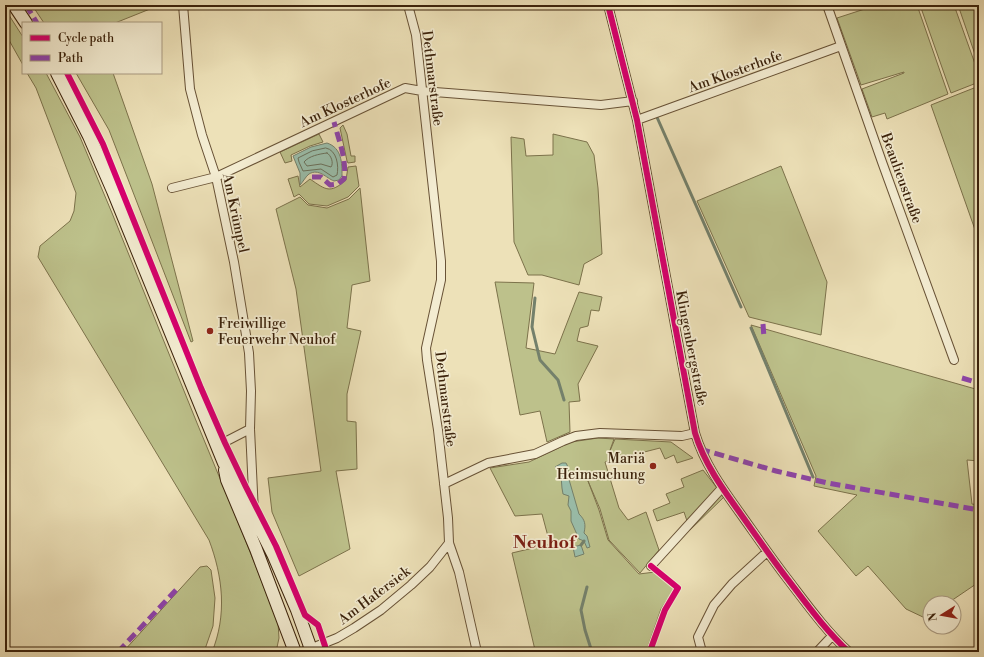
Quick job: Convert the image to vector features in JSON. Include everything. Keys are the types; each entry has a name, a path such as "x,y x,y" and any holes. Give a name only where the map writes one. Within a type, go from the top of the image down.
{"main road":[{"path":"14,5 25,22"},
{"path":"58,74 89,136 110,184 224,463 227,480 256,549 295,652"},
{"path":"224,463 231,471 273,554 297,610 308,651"}],"street":[{"name":"Am Krümpel","path":"183,5 190,89 202,135 216,177 234,262 249,353 250,429 255,516"},
{"name":"Dethmarstraße","path":"408,5 416,35 441,261 441,280 426,348 444,484 449,543 459,572 477,652"},
{"name":"Klingenbergstraße","path":"608,5 638,120 695,433 700,449 722,488 767,552 832,636 849,652"},
{"name":"Beaulieustraße","path":"827,5 884,168 954,360"},
{"name":"Am Klosterhofe","path":"638,120 842,46"},
{"name":"Am Klosterhofe","path":"172,188 216,177 405,88 422,91 601,105 633,101"},
{"path":"217,446 250,429"},
{"path":"444,484 488,463 535,454 576,436 600,433 682,436 695,433"},
{"path":"651,566 722,488"},
{"name":"Am Hafersiek","path":"308,651 337,638 381,610 430,567 449,543"},
{"path":"702,652 698,637 714,605 732,584 767,552"},
{"path":"817,652 832,636"}],"green space":[{"path":"32,5 160,5 118,22 43,22"},
{"path":"877,5 917,5 948,94 887,119 885,113 872,117 862,89 904,72 861,85 837,18"},
{"path":"920,5 954,5 979,75 979,82 951,93"},
{"path":"958,5 979,5 979,66"},
{"path":"5,9 22,35 22,63 5,33"},
{"path":"28,74 47,74 80,137 278,623 279,638 276,652 212,652 220,624 221,596 220,582 214,554 209,540 38,257 40,246 70,221 74,211 76,193 36,88"},
{"path":"77,74 113,74 152,184 193,341 191,342 109,130"},
{"path":"979,86 979,241 931,105"},
{"path":"343,125 347,134 351,156 355,156 355,162 348,163 347,161 340,128"},
{"path":"319,134 323,142 291,155 292,161 285,163 280,152"},
{"path":"553,134 587,142 594,155 598,188 602,254 584,264 579,285 542,275 528,275 514,242 511,137 524,139 526,156 553,155"},
{"path":"356,166 359,186 348,197 327,206 309,204 299,194 294,197 288,179 298,176 300,187 310,179 324,188 332,189 346,180 348,167"},
{"path":"781,166 827,282 821,335 749,317 697,201"},
{"path":"360,188 370,281 352,285 347,328 361,331 347,394 347,421 356,422 357,469 336,471 350,549 299,576 272,512 268,478 321,471 296,289 276,209 300,197 308,205 327,208 349,199"},
{"path":"495,282 534,283 526,348 555,354 579,292 602,297 599,311 591,310 588,326 580,328 577,341 598,346 578,384 580,401 569,402 570,432 547,442 540,411 520,415"},
{"path":"751,325 979,390 979,461 967,460 972,504 979,505 979,582 960,595 922,595 922,617 906,609 868,566 856,576 818,531 857,495 814,486 816,476"},
{"path":"598,438 614,439 609,453 615,439 671,442 693,458 677,463 674,455 665,459 660,448 605,462 619,508 628,520 646,512 659,550 640,573 609,540 600,509 588,481 608,540 639,574 655,572 675,588 661,609 646,652 548,652 547,648 535,650 512,553 550,544 542,514 515,516 490,468 529,462 571,442"},
{"path":"703,470 724,497 690,530 684,512 657,521 653,510 670,503 666,494 684,487 681,479"},
{"path":"207,566 211,570 215,598 213,626 204,652 123,652 200,567"}],"water":[{"path":"327,143 336,148 340,156 342,176 339,180 334,181 322,174 313,172 308,175 300,185 300,173 293,156 311,147"},
{"path":"562,463 566,463 568,467 568,476 579,514 583,518 585,527 584,533 587,536 590,547 587,548 584,541 579,539 571,521 571,511 568,505 569,496 563,494 560,470 555,467"},
{"path":"581,545 584,554 575,557 573,547"}],"waterway":[{"path":"656,115 741,307"},
{"path":"535,298 532,327 540,360 558,380 564,400"},
{"path":"751,328 813,477"},
{"path":"581,545 584,541"},
{"path":"587,587 581,610 592,652"}],"marked path":[{"path":"26,5 36,22"},
{"path":"312,177 321,177 330,185 338,184 344,179 345,172 343,158 334,122"},
{"path":"763,324 764,338"},
{"path":"962,378 979,383"},
{"path":"700,449 776,471 828,483 979,510"},
{"path":"118,652 176,590"}],"cycle path":[{"path":"608,5 637,120 695,433 703,455 720,485 774,561 816,616 849,652"},
{"path":"68,74 103,144 201,388 225,443 276,546 305,615 318,625 327,652"},
{"path":"651,566 678,588 665,610 650,651 653,652"}],"place":[{"name":"Freiwillige Feuerwehr Neuhof","path":"210,331"},
{"name":"Mariä Heimsuchung","path":"653,466"}],"district":[{"name":"Neuhof","path":"544,542"}]}
